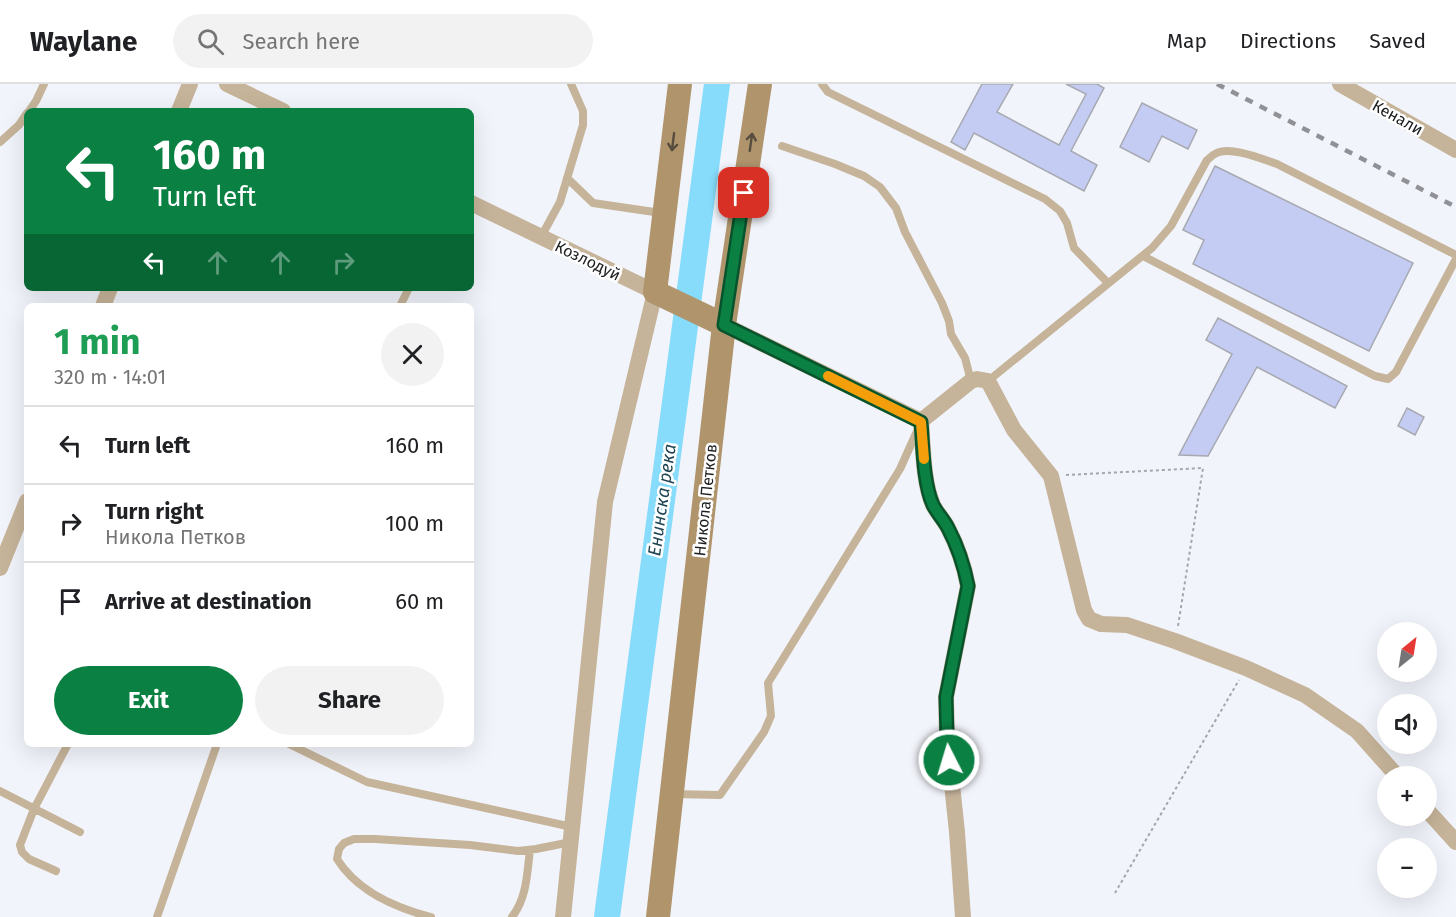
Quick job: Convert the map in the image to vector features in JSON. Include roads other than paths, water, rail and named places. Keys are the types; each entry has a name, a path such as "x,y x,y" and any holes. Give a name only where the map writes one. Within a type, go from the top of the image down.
{"main road":[{"path":"662,296 664,214 680,84"},
{"name":"Никола Петков","path":"658,917 672,794 715,320 760,84"},
{"name":"Козлодуй","path":"662,296 715,320"}],"street":[{"path":"180,108 190,84"},
{"path":"227,84 277,108"},
{"name":"Кенали","path":"1340,84 1456,150"},
{"name":"Козлодуй","path":"474,204 662,296"},
{"path":"563,917 605,502 662,296"},
{"path":"715,320 921,422"},
{"path":"921,422 971,381 977,379 988,381 1014,430 1051,476 1084,610 1089,619 1101,624 1127,626 1176,641 1246,668 1305,695 1357,731 1388,766"},
{"path":"921,422 927,480 933,504 948,528 960,555 968,586 946,697 947,737 963,917"},
{"path":"0,568 24,508"},
{"path":"1437,821 1456,842"}],"lane":[{"path":"31,108 44,84"},
{"path":"541,237 560,201 583,125 583,111 571,84"},
{"path":"822,84 828,92 1046,199 1060,211 1067,223 1074,248 1108,284"},
{"path":"0,142 24,118"},
{"path":"782,146 855,172 880,187 896,208 905,232 942,303 951,334 965,358 971,381"},
{"path":"988,381 1143,255 1152,249 1171,226 1207,160 1216,152 1247,154 1277,164 1456,257 1396,372 1388,379 1376,376 1143,255"},
{"path":"567,178 593,203 664,214"},
{"path":"672,794 720,795 764,732 771,716 768,683 900,469 921,422"},
{"path":"56,871 29,859 22,852 20,845 34,809 66,747"},
{"path":"157,917 216,747"},
{"path":"295,747 367,782 572,834"},
{"path":"0,791 80,832"},
{"path":"431,917 385,901 360,884 344,870 337,859 339,849 344,843 354,839 375,839 530,850 572,834"},
{"path":"512,917 520,907 525,890 530,850"}],"waterway":[{"name":"Енинска река","path":"607,917 717,84"}],"railway":[{"path":"1217,84 1456,207"}]}
